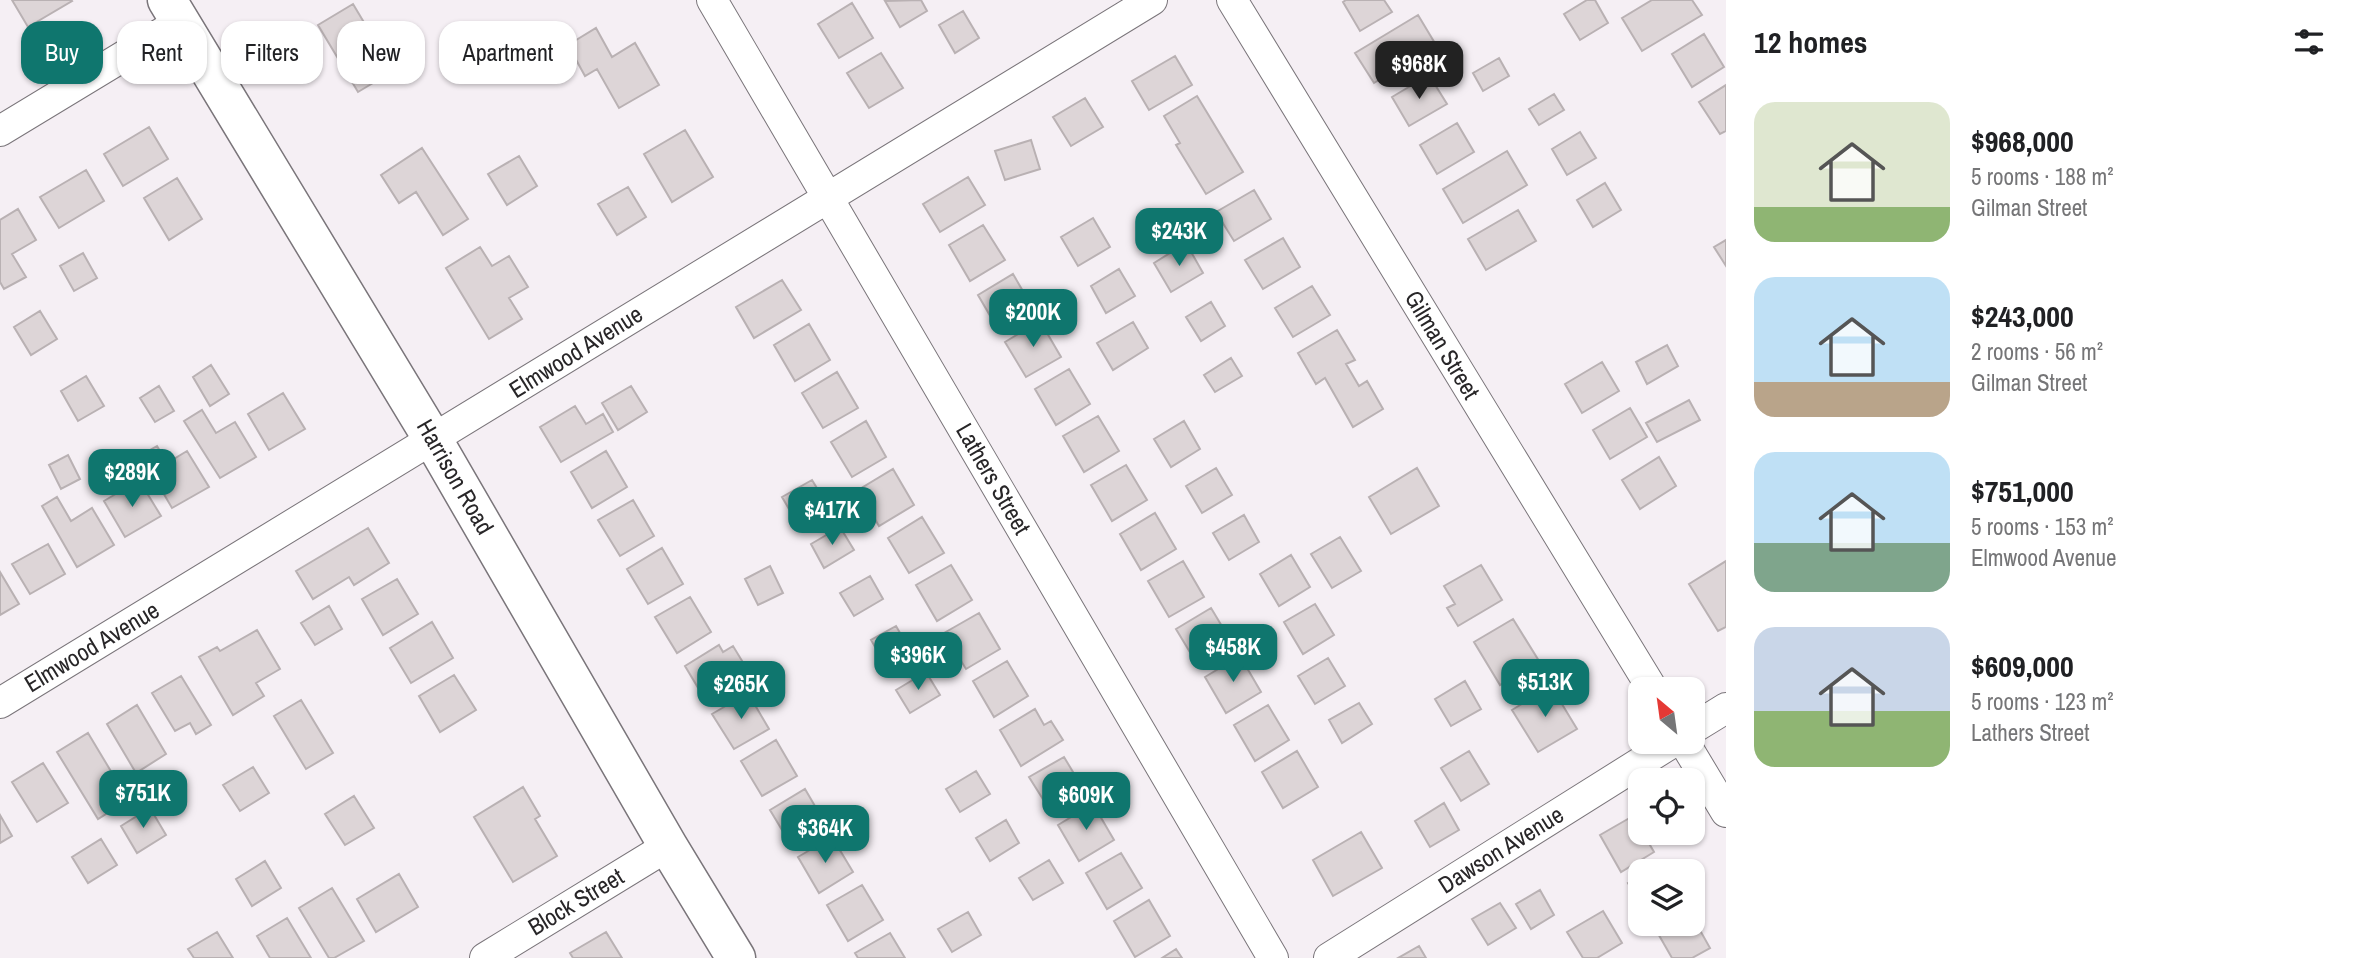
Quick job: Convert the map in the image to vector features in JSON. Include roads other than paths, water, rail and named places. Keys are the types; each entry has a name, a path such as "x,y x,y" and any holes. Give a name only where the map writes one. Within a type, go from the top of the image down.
{"street":[{"name":"Lathers Street","path":"712,0 1273,958"},
{"name":"Elmwood Avenue","path":"0,703 1152,0"},
{"name":"Gilman Street","path":"1232,0 1645,677"},
{"path":"0,131 174,11"},
{"name":"Harrison Road","path":"174,11 432,438 668,846 736,958"},
{"path":"1705,721 1726,708"},
{"name":"Dawson Avenue","path":"1329,958 1654,754"},
{"path":"1691,754 1726,812"},
{"name":"Block Street","path":"485,958 668,846"}]}
